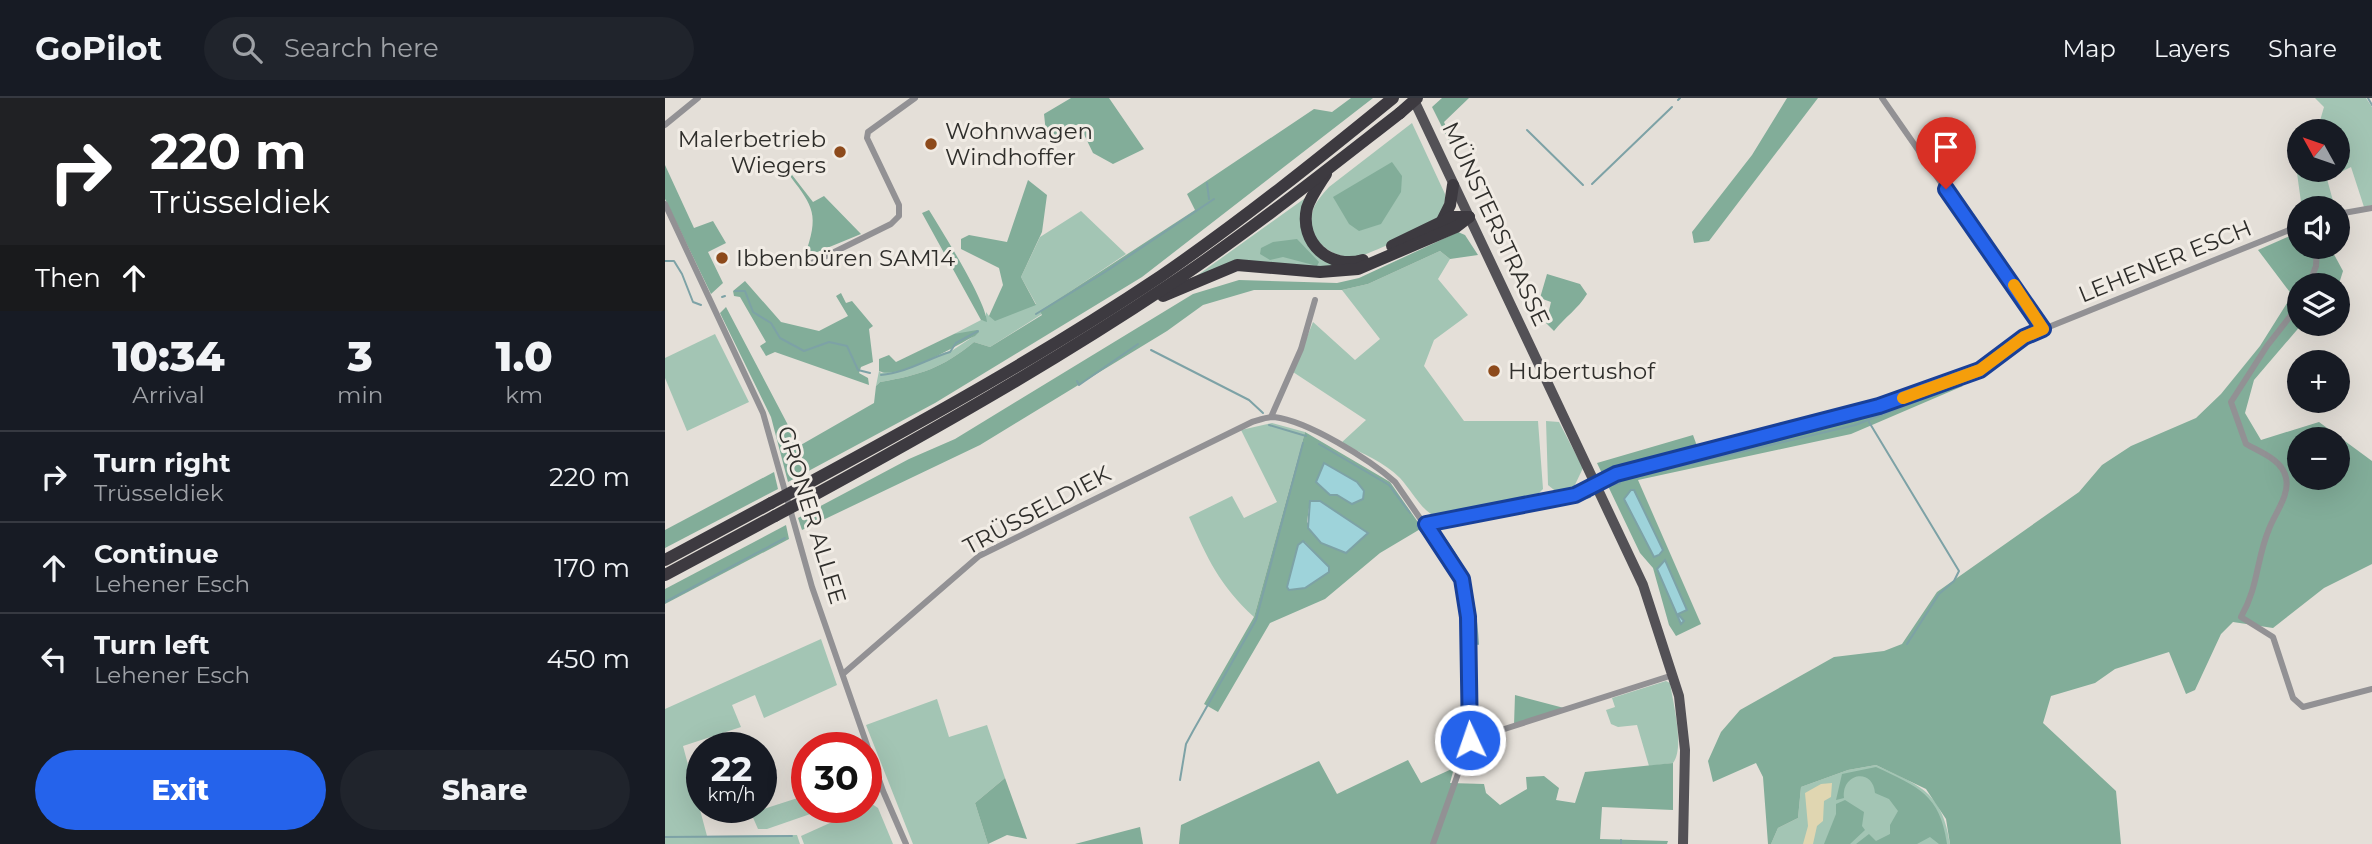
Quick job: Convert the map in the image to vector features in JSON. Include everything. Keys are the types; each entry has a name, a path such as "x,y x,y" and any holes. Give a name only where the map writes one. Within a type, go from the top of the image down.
{"highway":[{"path":"665,575 1000,377 1162,275 1283,186 1392,98"},
{"path":"805,492 940,426 1133,307 1329,168 1400,113 1415,98"},
{"path":"1329,168 1314,194 1306,222 1314,245 1333,260 1360,261 1458,215 1469,217"},
{"path":"1441,223 1450,205 1453,185"},
{"path":"1133,307 1237,265 1320,272 1359,269 1456,227 1469,217"},
{"path":"665,560 773,510"}],"main road":[{"name":"MÜNSTERSTRASSE","path":"1415,98 1453,185 1598,485 1643,585 1673,675 1685,750 1683,844"}],"street":[{"path":"665,125 698,98"},
{"path":"812,263 891,224 899,216 899,205 867,138 868,132 915,98"},
{"path":"1882,98 2043,329"},
{"name":"GRONER ALLEE","path":"665,204 763,413 813,587 864,737 906,844"},
{"path":"2350,212 2372,208"},
{"name":"LEHENER ESCH","path":"1598,485 1616,474 1879,406 1955,381 1980,370 2024,337 2287,231"},
{"path":"1315,300 1301,349 1271,417 1303,427 1381,470 1404,492 1462,579 1468,617 1470,740 1433,844"},
{"path":"2287,320 2231,402 2246,444 2271,457 2282,467 2286,477 2286,489 2261,552 2256,587 2241,617 2273,637 2293,698 2304,707 2372,689"},
{"name":"TRÜSSELDIEK","path":"844,673 979,556 1225,435 1271,417"},
{"path":"1426,524 1548,501 1598,485"},
{"path":"1470,740 1673,675"}],"green space":[{"path":"1071,98 1109,98 1144,149 1113,164 1093,153 1079,124 1071,127 1066,139 1047,142 1044,114"},
{"path":"1351,98 1373,98 1142,277 935,403 788,482 771,417 720,313 726,307 799,446 874,403 876,386 880,382 930,369 952,358 974,342 990,347 1042,315 1040,311 1195,210 1187,194 1314,109 1332,112"},
{"path":"1442,98 1469,98 1444,122 1453,143 1451,145 1432,107"},
{"path":"1787,98 1818,98 1709,241 1694,243 1692,232 1752,155"},
{"path":"2315,98 2366,98 2372,107 2372,205 2364,207 2350,168 2350,119 2320,119 2324,107"},
{"path":"1412,123 1445,194 1443,209 1437,220 1421,230 1361,256 1342,256 1325,247 1318,241 1311,224 1313,210 1319,199 1329,187"},
{"path":"1392,162 1402,176 1401,192 1381,224 1359,231 1349,224 1333,197"},
{"path":"665,165 694,228 713,221 726,243 708,252 723,283 711,294 665,199"},
{"path":"789,171 813,202 824,196 861,234 810,255 807,249 813,225 811,208 787,172"},
{"path":"1028,180 1047,195 1042,232 1021,277 1036,305 995,321 989,316 1003,285 999,268 961,249 961,239 969,235 1007,242"},
{"path":"2298,182 2328,182 2332,196 2300,196"},
{"path":"1308,196 1303,233 1348,269 1259,262 1195,277"},
{"path":"929,210 972,283 987,322 981,320 922,213"},
{"path":"1081,211 1126,254 1041,311 1042,314 990,347 974,342 952,358 930,369 880,382 876,386 879,371 881,373 953,350 974,336 954,334 981,320 986,321 986,312 989,316 1036,304 1021,277 1040,237"},
{"path":"1458,232 1465,235 1478,255 1450,259 1440,251 1368,284 1342,290 1254,290 1203,305 1167,331 980,445 802,530 798,518 909,459 955,439 1193,294 1239,280 1337,283 1359,278"},
{"path":"2287,237 2287,259 2336,259 2343,271 2287,273 2287,288 2258,250"},
{"path":"1297,239 1319,262 1317,266 1283,257 1270,260 1260,254 1261,248 1273,242"},
{"path":"1440,251 1450,259 1438,279 1468,315 1434,340 1424,366 1464,421 1538,421 1543,489 1535,497 1434,516 1394,472 1341,443 1366,420 1293,372 1313,322 1355,360 1380,339 1342,290 1368,284"},
{"path":"1547,274 1580,284 1587,294 1554,331 1546,323 1551,302 1540,298"},
{"path":"745,281 781,322 819,331 848,316 836,296 841,293 846,303 852,301 873,326 869,329 873,362 861,367 859,373 868,378 869,385 775,352 766,356 760,346 766,342 740,297 734,296 733,291"},
{"path":"2287,303 2287,336 2292,336 2254,380 2245,413 2261,440 2287,432 2287,490 2350,490 2350,445 2372,461 2372,564 2324,588 2273,628 2233,622 2221,634 2195,690 2186,694 2169,652 2115,669 2095,683 2051,696 2043,723 2116,791 2121,844 1950,844 1946,819 1926,789 1876,765 1848,770 1801,787 1798,818 1778,828 1771,844 1768,844 1763,777 1756,763 1713,782 1708,761 1721,732 1740,710 1834,657 1884,651 1902,644 1937,592 2079,492 2102,465 2131,446 2196,418 2221,394 2260,346"},
{"path":"977,330 979,332 975,336 914,367 900,371 879,371 879,359 889,355 896,362 954,334"},
{"path":"715,334 749,402 687,431 665,378 665,358"},
{"path":"1932,380 1963,386 1851,434 1638,480 1701,624 1676,636 1669,625 1653,568 1640,553 1597,463 1693,435 1697,446 1876,403"},
{"path":"1546,421 1559,422 1583,468 1572,491 1559,494 1548,485"},
{"path":"2319,422 2326,427 2303,427"},
{"path":"1272,423 1305,432 1254,617 1215,571 1189,517 1232,496 1244,518 1277,502 1241,430"},
{"path":"1305,432 1390,482 1422,528 1380,553 1325,599 1270,623 1218,712 1204,704 1254,617","holes":["1310,501 1320,501 1368,533 1346,553 1324,543 1307,522","1305,542 1329,567 1287,586 1298,545"]},
{"path":"774,472 778,489 665,548 665,530"},
{"path":"786,525 789,539 665,604 665,589"},
{"path":"821,639 837,685 764,718 755,695 732,705 741,727 726,732 686,732 686,745 683,746 686,757 686,823 704,823 707,836 797,835 800,844 665,844 665,709"},
{"path":"1666,681 1670,683 1678,747 1673,763 1649,766 1637,725 1618,727 1611,724 1606,710 1615,707 1612,698"},
{"path":"1515,695 1564,708 1514,725"},
{"path":"937,699 949,737 987,725 1005,778 975,803 988,844 913,844 882,766 882,732 869,732 866,725"},
{"path":"1408,760 1421,783 1454,768 1450,783 1484,784 1486,793 1500,805 1527,789 1526,777 1544,776 1559,788 1556,800 1575,803 1585,772 1673,763 1673,810 1602,807 1600,839 1668,841 1667,844 1179,844 1181,825 1319,761 1337,794"},
{"path":"1876,765 1927,792 1941,812 1950,844 1771,844 1778,828 1798,818 1801,787 1848,770"},
{"path":"1876,767 1904,780 1925,794 1939,814 1947,844 1939,844 1930,837 1917,844 1856,844 1869,834 1876,841 1890,834 1890,825 1898,811 1889,799 1875,793 1869,779 1864,777 1858,776 1847,783 1844,798 1836,800 1842,774"},
{"path":"1005,778 1027,839 1007,835 988,844 975,803"},
{"path":"791,800 791,821 767,829 758,829 755,823 777,823 777,805"},
{"path":"1845,800 1864,812 1862,826 1865,830 1850,844 1824,844 1836,814 1836,804"},
{"path":"882,818 893,844 804,844 801,836 830,823 882,823"},
{"path":"1140,827 1143,844 1075,844"}],"sand":[{"path":"1832,783 1831,797 1824,801 1823,821 1817,826 1813,844 1803,844 1808,826 1805,793 1821,784"}],"water":[{"path":"1324,463 1357,482 1364,491 1363,499 1352,504 1337,495 1330,495 1316,482"},
{"path":"1634,490 1663,550 1654,557 1624,499"},
{"path":"1310,501 1320,501 1368,533 1346,553 1321,543 1308,528"},
{"path":"1303,541 1329,567 1329,572 1305,588 1289,590 1287,587 1298,545"},
{"path":"1665,560 1687,610 1678,614 1684,621 1681,624 1657,569"}],"waterway":[{"path":"2368,98 2372,105"},
{"path":"1592,184 1672,107"},
{"path":"1527,130 1583,185"},
{"path":"1207,183 1209,199"},
{"path":"1036,314 1105,272 1214,199"},
{"path":"665,261 674,261 693,302 701,305"},
{"path":"735,291 745,291 753,312 771,323 780,338 804,351 829,342 847,346 858,370 870,373"},
{"path":"881,375 908,369 950,352 956,343 978,331"},
{"path":"1077,381 1079,385 1138,344"},
{"path":"1151,350 1249,400 1263,413"},
{"path":"1635,477 1855,425 1947,390"},
{"path":"1869,422 1959,571 1954,581 1939,594 1907,644"},
{"path":"1269,425 1306,436"},
{"path":"1180,780 1186,744 1256,620 1303,443"},
{"path":"1319,444 1389,485 1410,513"},
{"path":"1613,485 1620,483"},
{"path":"1436,529 1590,497"},
{"path":"1417,526 1421,531"},
{"path":"1437,529 1456,556 1468,583 1475,611 1478,644"},
{"path":"665,602 785,538"},
{"path":"665,837 792,836"}],"slow traffic":[{"path":"1903,398 1980,370 2024,337 2043,329 2014,285"}],"place":[{"name":"Wohnwagen Windhoffer","path":"931,144"},
{"name":"Malerbetrieb Wiegers","path":"840,152"},
{"name":"Ibbenbüren SAM14","path":"722,258"},
{"name":"Hubertushof","path":"1494,371"}],"route":[{"path":"1470,740 1468,617 1462,579 1426,524 1575,495 1616,474 1879,406 1980,370 2024,337 2043,329 1946,189"}]}
